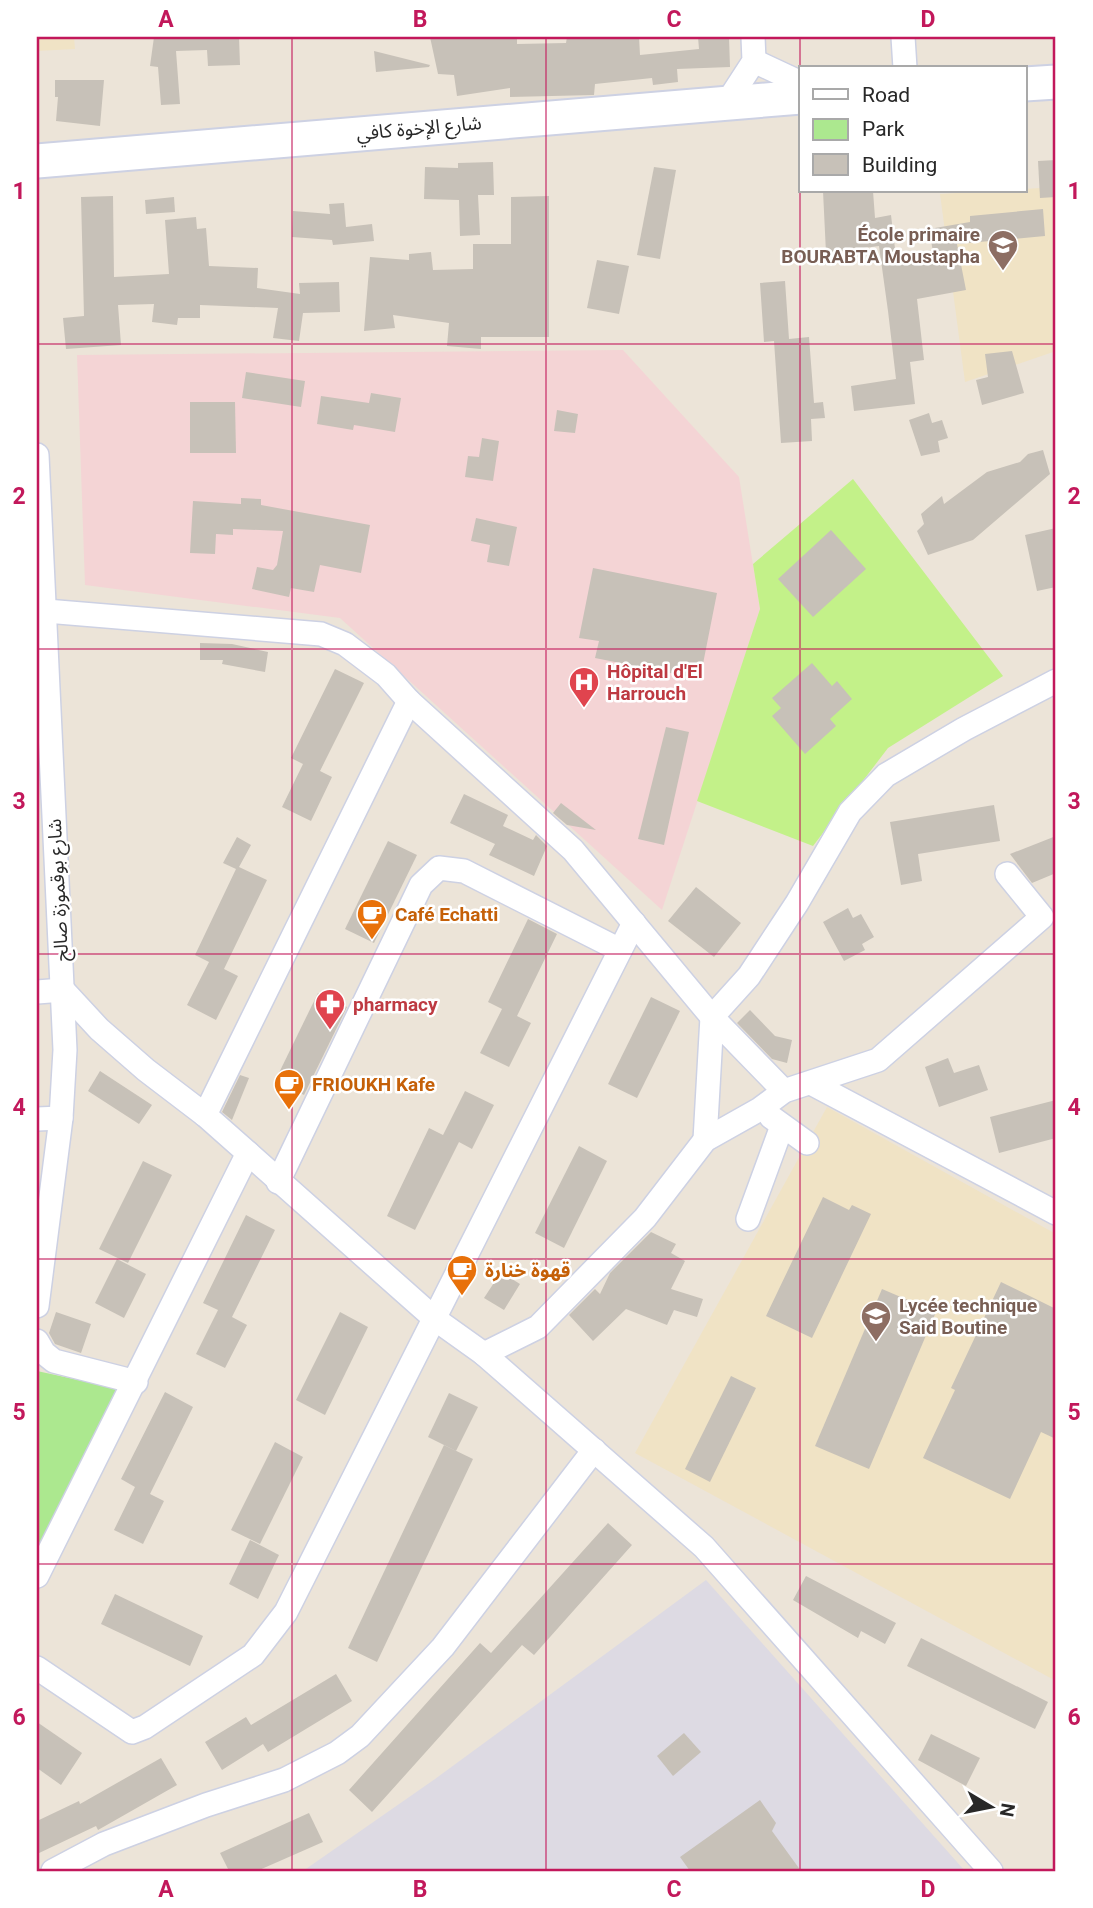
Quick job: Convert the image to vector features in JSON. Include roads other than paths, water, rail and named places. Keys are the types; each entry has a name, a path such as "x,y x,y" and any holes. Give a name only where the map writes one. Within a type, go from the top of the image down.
{"main road":[{"name":"شارع الإخوة كافي","path":"37,161 799,97"}],"street":[{"path":"733,101 754,61 753,37"},
{"path":"903,37 905,66"},
{"path":"754,61 799,82"},
{"name":"شارع بوقموزة صالح","path":"37,455 46,611 43,700 65,1050 61,1118 37,1306"},
{"path":"46,611 321,634 345,644 386,675 409,701 573,850 712,1017 784,1091"},
{"path":"705,1140 712,1017 749,975 797,903 850,812 886,775 1056,681"},
{"path":"205,1115 409,701"},
{"path":"278,1182 421,885 429,874 439,868 464,871 620,950"},
{"path":"484,1354 538,1327 645,1218 705,1140 760,1109 784,1091 878,1060 1041,917 1007,874"},
{"path":"37,1668 132,1732 145,1727 253,1655 286,1612 634,923"},
{"path":"37,992 63,990 99,1029 205,1115 435,1319 484,1354 704,1547 991,1871"},
{"path":"811,1083 1056,1213"},
{"path":"760,1109 807,1143"},
{"path":"37,1119 61,1118"},
{"path":"748,1219 782,1126"},
{"path":"37,1576 248,1153"},
{"path":"37,1341 44,1353 54,1361 136,1382"},
{"path":"53,1871 104,1844 206,1805 284,1780 337,1753 360,1736 443,1647 593,1450"}],"place":[{"name":"École primaire BOURABTA Moustapha","path":"1003,272"},
{"name":"Hôpital d'El Harrouch","path":"584,709"},
{"name":"Café Echatti","path":"372,941"},
{"name":"pharmacy","path":"330,1031"},
{"name":"FRIOUKH Kafe","path":"289,1111"},
{"name":"قهوة خنارة","path":"462,1297"},
{"name":"Lycée technique Said Boutine","path":"876,1343"}]}
